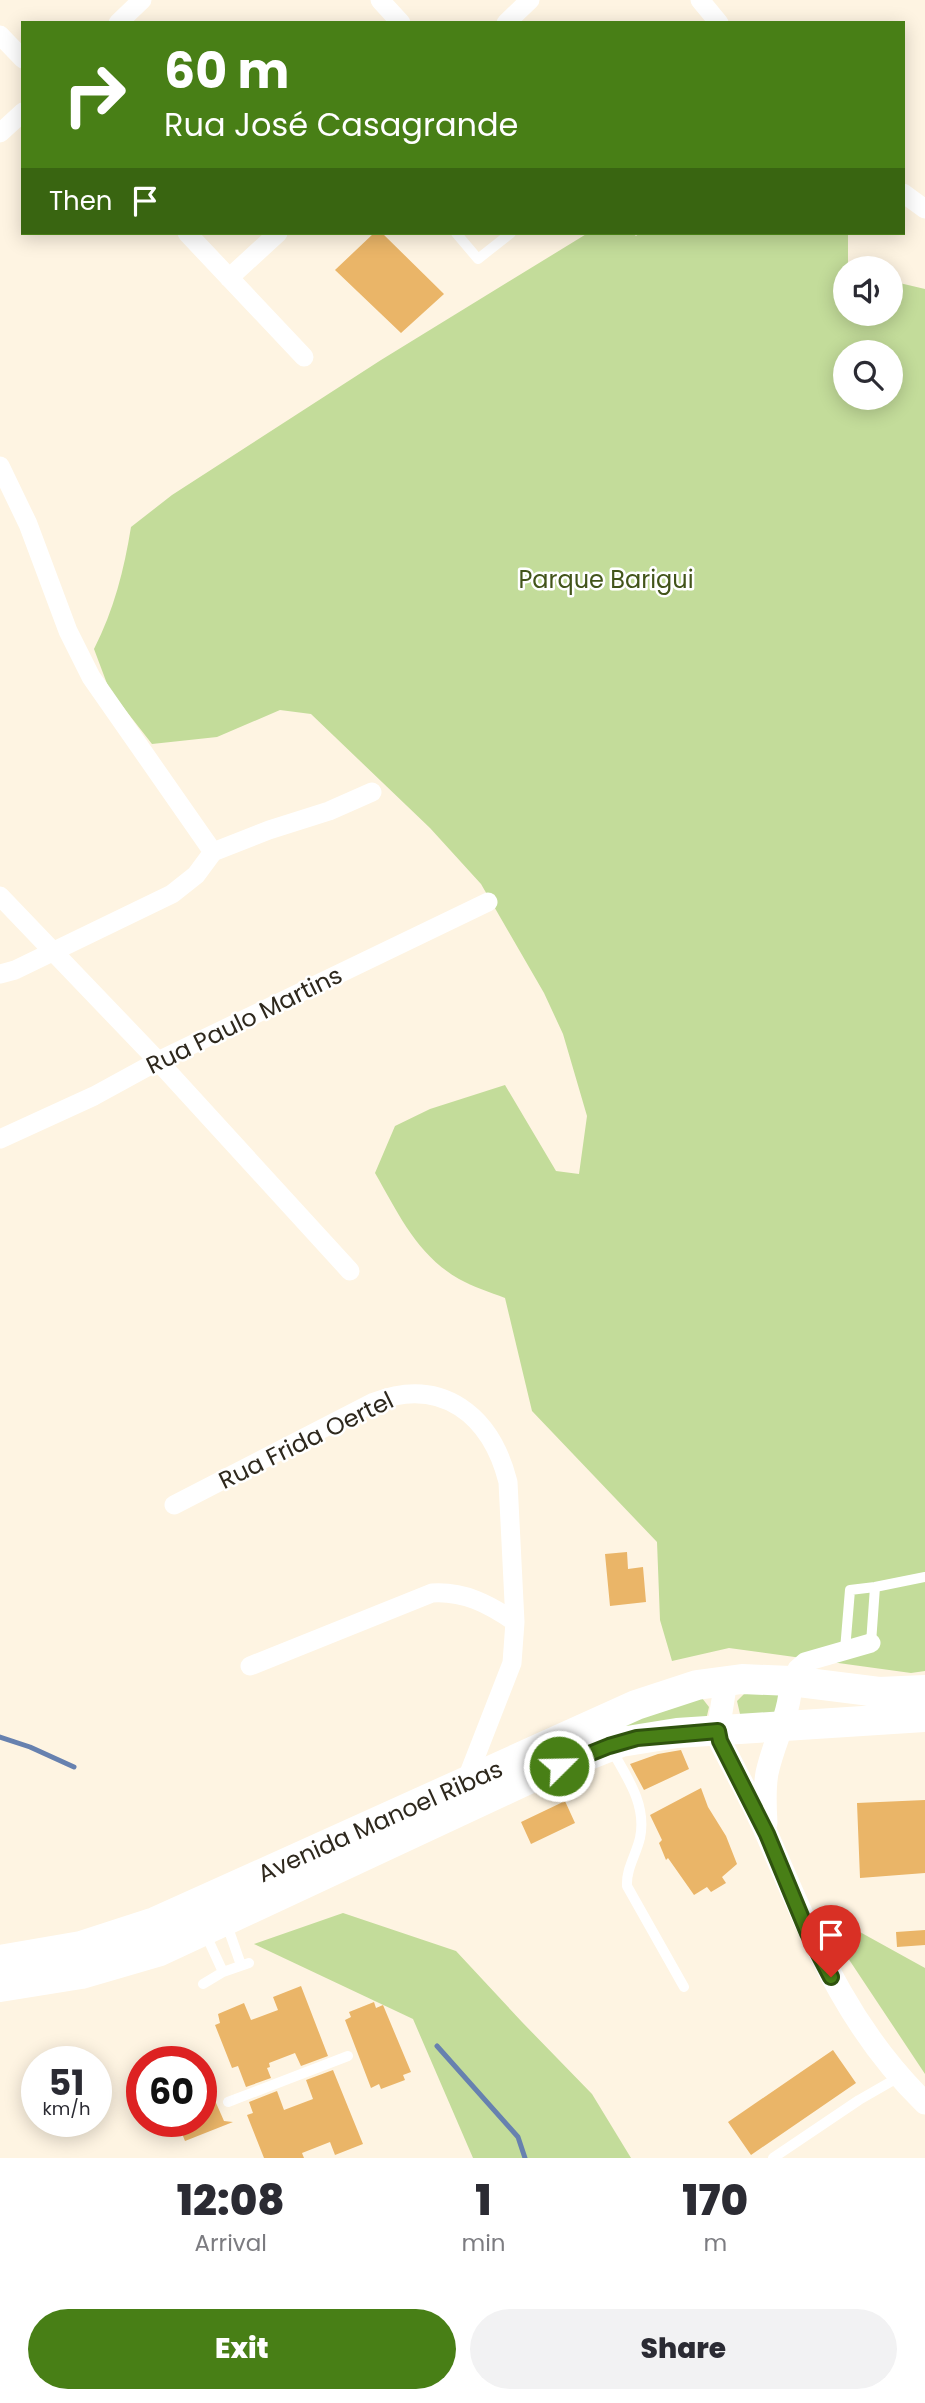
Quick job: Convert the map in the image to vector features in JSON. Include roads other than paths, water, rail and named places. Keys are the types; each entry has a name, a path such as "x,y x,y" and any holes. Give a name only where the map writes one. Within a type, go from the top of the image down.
{"main road":[{"name":"Avenida Manoel Ribas","path":"5,1961 81,1947 155,1922 659,1695 726,1681 790,1681 867,1691 925,1690"},
{"name":"Avenida Manoel Ribas","path":"0,1987 52,1980 108,1968 160,1951 531,1779 609,1746 654,1735 925,1717"},
{"path":"531,1779 530,1762 564,1737"},
{"path":"437,1822 464,1794 466,1782"}],"street":[{"path":"120,21 142,0"},
{"path":"380,0 399,21"},
{"path":"508,21 530,0"},
{"path":"701,0 717,21"},
{"path":"0,35 21,57"},
{"path":"0,133 21,114"},
{"path":"905,194 925,209"},
{"path":"189,235 304,357"},
{"path":"229,278 276,235"},
{"path":"0,466 28,524 68,631 91,677 213,852"},
{"path":"0,974 172,894 196,876 213,852 329,811 373,792"},
{"path":"0,896 158,1061 350,1271"},
{"name":"Rua Paulo Martins","path":"0,1139 94,1096 158,1061 488,902"},
{"name":"Rua Frida Oertel","path":"174,1505 374,1402 409,1392 451,1401 466,1411 492,1440 504,1465 510,1497 515,1622 515,1642 509,1673 466,1782"},
{"path":"250,1666 432,1593 463,1595 496,1609 515,1622"},
{"path":"767,1834 767,1774 789,1707 790,1681 805,1662 871,1643"},
{"path":"726,1681 718,1731 720,1741 767,1834 808,1933 860,2026 899,2077 925,2103"}],"lane":[{"path":"458,235 478,259 508,235"},
{"path":"845,1650 850,1590 925,1577"},
{"path":"871,1643 876,1587"},
{"path":"609,1746 631,1784 641,1813 640,1837 626,1873 626,1886 684,1987"},
{"path":"203,1984 223,1972 245,1964 215,1926"},
{"path":"215,1926 223,1972"},
{"path":"228,2102 348,2056"},
{"path":"773,2158 859,2100 899,2077"}],"waterway":[{"path":"0,1737 74,1767"},
{"path":"437,2046 518,2137 525,2158"}],"park label":[{"name":"Parque Barigui","path":"606,579"}]}
